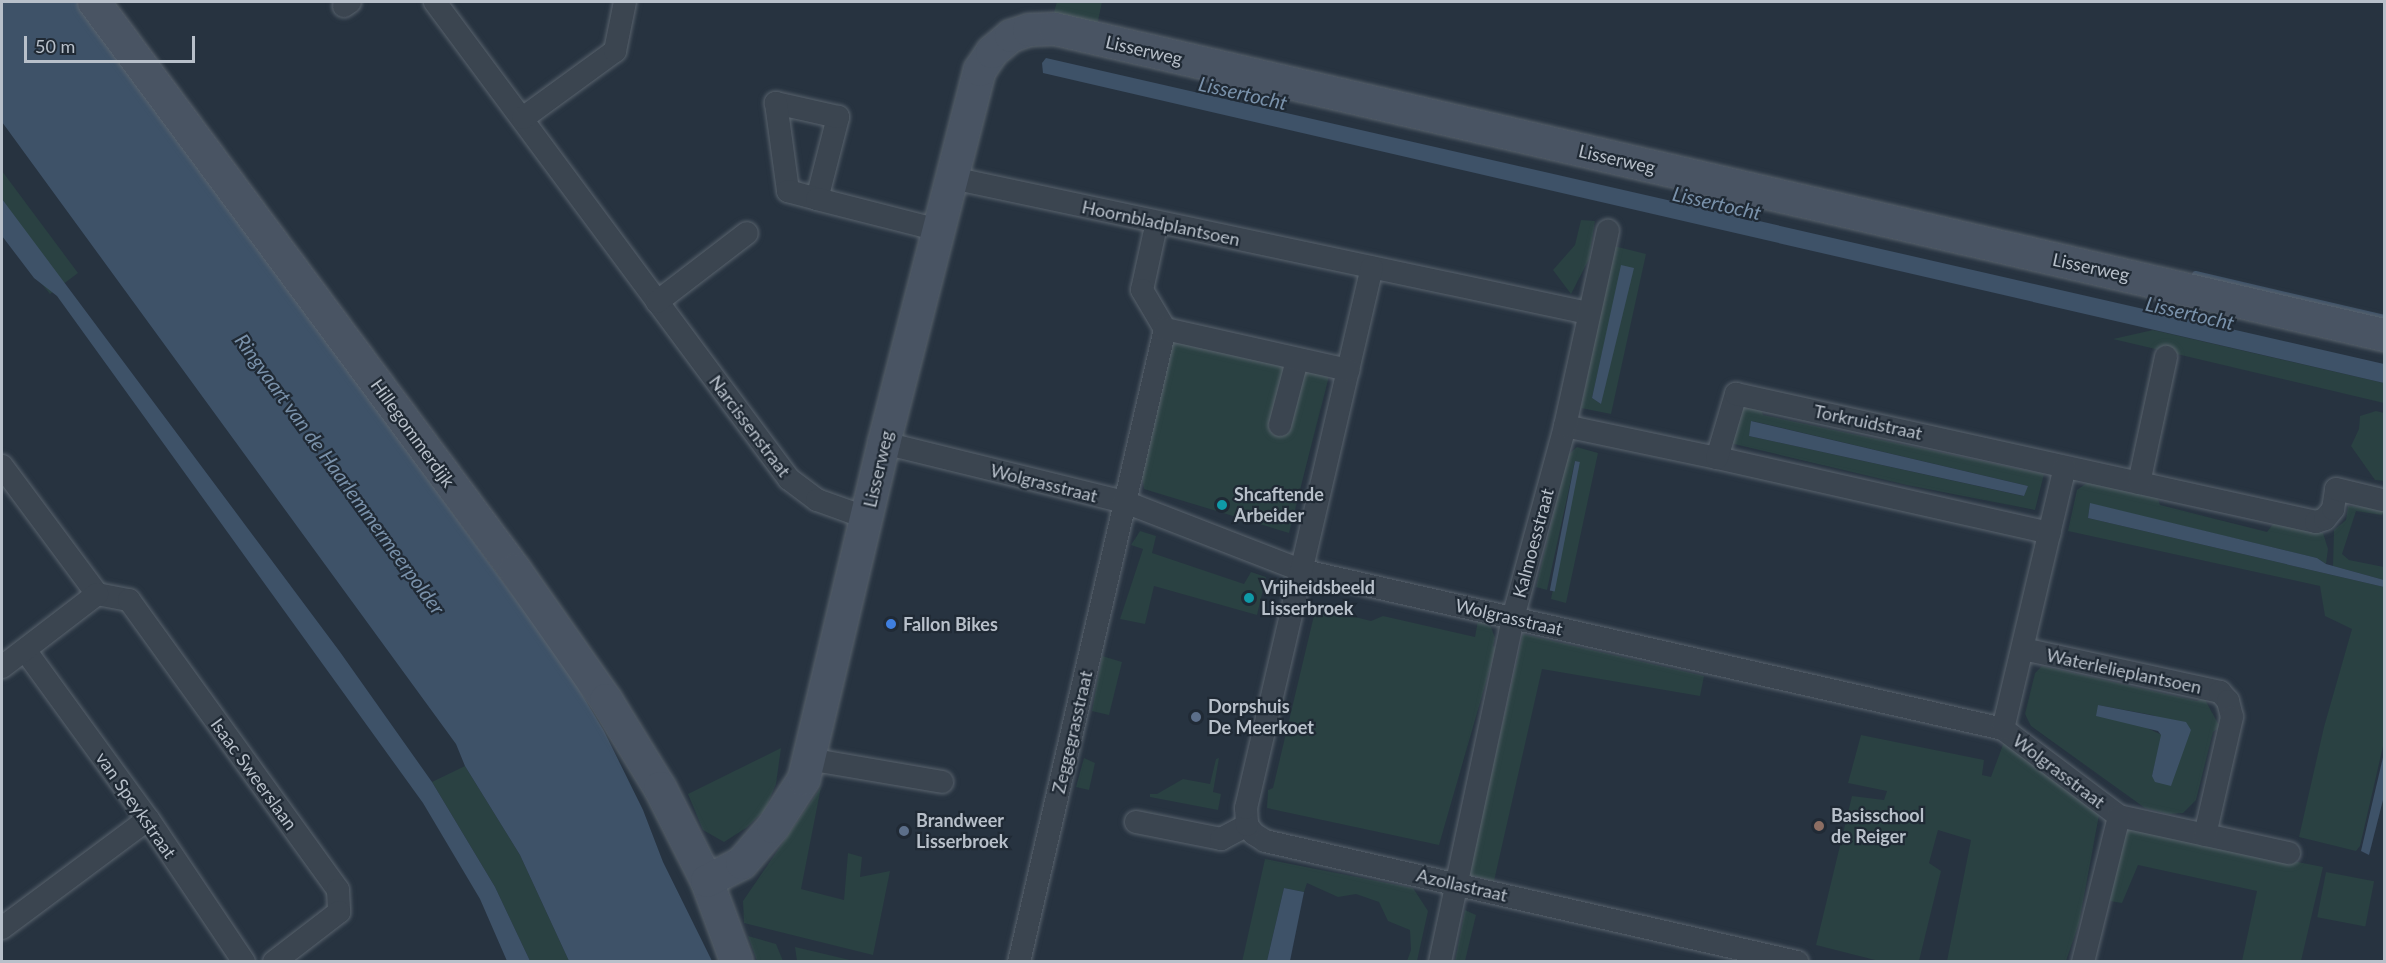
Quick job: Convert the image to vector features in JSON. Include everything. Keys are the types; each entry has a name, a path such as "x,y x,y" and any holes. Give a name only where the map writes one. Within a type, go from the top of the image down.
{"street":[{"name":"Hillegommerdijk","path":"94,2 515,570 606,700 660,788 706,881 737,962"},
{"name":"Narcissenstraat","path":"435,2 789,479 817,500 867,518"},
{"path":"523,118 615,51 625,2"},
{"name":"Lisserweg","path":"706,881 742,863 773,827 804,779 884,443 980,70 992,52 1011,36 1029,30 1055,29 2385,335"},
{"name":"Hoornbladplantsoen","path":"952,178 1588,313"},
{"path":"816,200 939,230"},
{"name":"Kalmoesstraat","path":"1440,962 1513,618 1565,426 1588,313 1608,231"},
{"path":"657,302 747,233"},
{"name":"Hoornbladplantsoen","path":"1154,235 1142,290 1165,329"},
{"path":"1136,822 1221,839 1247,825 1246,808 1372,267"},
{"path":"1125,502 1165,329 1348,370"},
{"path":"2139,483 2166,357"},
{"path":"1280,425 1297,360"},
{"name":"Torkruidstraat","path":"1717,458 1736,394 2316,522 2325,519 2333,509 2336,489 2382,500"},
{"path":"1565,426 1717,458 2050,534"},
{"name":"Wolgrasstraat","path":"884,443 1125,502 1300,570 2003,729 2118,816"},
{"path":"2,466 97,594 2,667"},
{"path":"2003,729 2065,467"},
{"name":"Zeggegrasstraat","path":"1019,962 1125,502"},
{"name":"Isaac Sweerslaan","path":"97,594 129,600 338,890 339,912 273,962"},
{"name":"Waterlelieplantsoen","path":"2023,649 2220,692 2228,700 2232,717 2205,835"},
{"name":"van Speykstraat","path":"25,650 148,819 244,962"},
{"path":"808,759 942,782"},
{"path":"2083,962 2118,816 2289,853"},
{"path":"2,928 148,819"},
{"name":"Azollastraat","path":"1247,825 1265,841 1458,883 1797,962"}],"green space":[{"path":"1057,2 1102,2 1098,21 1099,31 1051,22"},
{"path":"2,171 78,273 50,294 2,234"},
{"path":"1581,220 1595,221 1589,259 1571,294 1553,270 1575,245"},
{"path":"1614,246 1646,254 1611,414 1581,408","holes":["1622,265 1601,404 1592,398"]},
{"path":"2153,330 2384,383 2384,403 2113,339"},
{"path":"1171,339 1329,376 1289,533 1144,489 1141,470"},
{"path":"1741,405 1760,406 1763,415 2044,474 2035,510 1907,485 1730,443","holes":["1752,421 2028,486 2023,496 1749,436"]},
{"path":"2376,411 2384,413 2384,481 2375,480 2351,446 2359,429 2360,416"},
{"path":"1577,447 1598,453 1566,603 1551,599 1579,462 1575,461 1547,590 1536,587 1568,455"},
{"path":"2091,480 2157,496 2160,505 2267,532 2273,524 2323,533 2328,549 2326,564 2317,558 2090,504 2088,518 2384,587 2384,742 2360,846 2356,851 2299,837 2324,727 2352,629 2325,616 2320,586 2068,531 2077,490"},
{"path":"2348,506 2384,508 2382,515 2356,511 2342,554 2349,560 2384,567 2384,580 2333,566 2334,530 2346,520"},
{"path":"1140,531 1156,536 1152,553 1244,584 1251,572 1266,577 1257,615 1154,586 1145,624 1120,619 1143,549 1131,545"},
{"path":"1316,607 1371,621 1383,616 1475,637 1478,620 1491,627 1495,638 1493,646 1496,647 1439,845 1267,808 1268,790 1273,788"},
{"path":"1523,634 1704,676 1700,696 1542,669 1494,881 1468,875"},
{"path":"1102,656 1122,662 1109,715 1092,711"},
{"path":"2042,666 2197,701 2204,698 2220,727 2213,732 2196,800 2183,813 2168,814 2145,808 2031,726 2025,714 2035,673","holes":["2098,705 2152,715 2191,730 2152,776 2162,735"]},
{"path":"1861,735 1984,760 1982,775 1991,777 2004,742 2099,815 2079,923 2066,961 1947,961 1971,840 1938,830 1929,863 1941,871 1919,961 1879,961 1816,945 1852,796 1884,800 1887,791 1848,783"},
{"path":"781,748 776,784 765,810 746,828 724,842 703,830 688,794"},
{"path":"1084,758 1095,763 1089,790 1076,787"},
{"path":"1219,758 1213,792 1221,794 1218,810 1150,797 1150,794 1157,794 1183,779 1210,784 1216,759"},
{"path":"465,766 520,855 569,961 530,961 495,887 432,782"},
{"path":"821,787 801,889 844,900 848,853 862,857 860,877 890,871 873,955 744,923 743,901"},
{"path":"2125,828 2323,867 2301,961 2242,961 2257,891 2138,865 2122,903 2110,901"},
{"path":"1265,859 1413,888 1428,911 1417,961 1407,961 1411,950 1410,930 1388,921 1379,902 1356,894 1338,897 1307,883 1304,892 1284,888 1267,961 1242,962"},
{"path":"2326,872 2374,881 2365,927 2317,917"},
{"path":"1465,910 1476,915 1465,961 1455,961"},
{"path":"748,936 776,944 783,961 757,961"},
{"path":"795,947 854,961 797,961"}],"water":[{"name":"Ringvaart van de Haarlemmermeerpolder","path":"2,2 78,2 566,668 604,731 643,810 663,862 712,961 569,961 520,855 465,766 456,744 2,122"},
{"path":"1046,58 2384,364 2384,383 1043,73 1042,63"},
{"path":"2,199 340,652 432,782 495,887 530,961 507,961 480,899 423,803 57,296 34,278 2,236"},
{"path":"1621,265 1634,268 1601,404 1592,398"},
{"path":"1751,421 2028,486 2024,496 1749,436"},
{"path":"1575,461 1580,462 1555,592 1550,591"},
{"path":"2090,503 2317,558 2326,564 2384,580 2384,587 2088,518"},
{"path":"2098,705 2186,722 2191,730 2171,786 2155,782 2152,776 2161,735 2158,731 2096,716"},
{"path":"2384,753 2384,796 2369,855 2361,851"},
{"path":"1284,888 1304,892 1290,961 1267,961"}],"waterway":[{"path":"2195,274 2384,318"}],"place":[{"name":"Shcaftende Arbeider","path":"1222,505"},
{"name":"Vrijheidsbeeld Lisserbroek","path":"1249,598"},
{"name":"Fallon Bikes","path":"891,624"},
{"name":"Dorpshuis De Meerkoet","path":"1196,717"},
{"name":"Basisschool de Reiger","path":"1819,826"},
{"name":"Brandweer Lisserbroek","path":"904,831"}],"water label":[{"name":"Lissertocht","path":"1243,93"},
{"name":"Lissertocht","path":"1717,203"},
{"name":"Lissertocht","path":"2190,313"}]}
